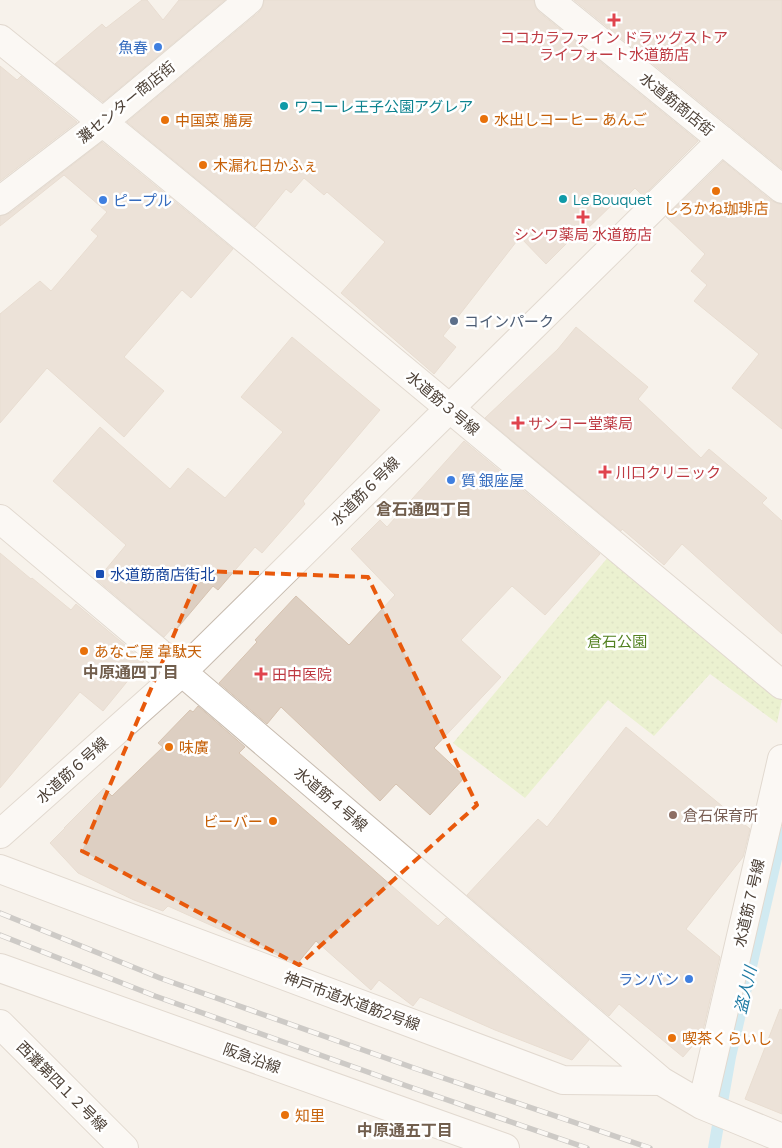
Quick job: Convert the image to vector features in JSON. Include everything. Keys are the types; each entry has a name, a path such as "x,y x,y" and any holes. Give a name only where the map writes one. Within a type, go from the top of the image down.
{"street":[{"name":"灘センター商店街","path":"0,201 103,122 249,0"},
{"name":"水道筋商店街","path":"549,0 782,189"},
{"name":"水道筋３号線","path":"0,38 450,408 782,686"},
{"name":"水道筋６号線","path":"0,834 182,672 722,140"},
{"name":"水道筋４号線","path":"0,519 661,1081"},
{"name":"水道筋７号線","path":"712,1110 782,759"},
{"name":"神戸市道水道筋2号線","path":"0,869 563,1080 661,1081 712,1110 782,1138"},
{"name":"阪急沿線","path":"0,968 505,1148"},
{"name":"西灘第四１２号線","path":"0,1024 124,1148"}],"highlighted area":[{"path":"201,571 368,577 477,805 299,965 82,851"}],"green space":[{"name":"倉石公園","path":"609,556 782,699 777,723 710,674 654,736 608,700 525,798 453,743"}],"building":[{"path":"142,0 147,0 163,20 179,0 225,0 103,102 55,64 102,24 106,28"},
{"path":"264,0 534,0 539,12 698,141 643,196 635,188 624,199 621,196 582,234 579,231 546,264 520,237 443,336 456,347 434,374 341,293 385,242 327,192 324,195 304,178 291,193 286,189 255,227 127,122 259,12"},
{"path":"574,0 782,0 782,169 733,129"},
{"path":"0,66 17,80 21,76 77,122 0,181"},
{"path":"102,142 233,249 191,298 182,290 124,357 164,391 124,437 47,368 0,423 0,314 40,281 51,291 98,236 91,230 107,212 64,175 0,226 0,216 10,213"},
{"path":"723,161 772,201 782,204 782,429 732,388 759,354 694,301 707,285 691,271 705,254 666,217"},
{"path":"576,327 648,387 638,399 701,458 709,449 767,498 762,503 782,521 782,634 682,544 664,565 485,418 558,349"},
{"path":"292,337 380,410 303,501 305,504 262,553 255,547 218,590 213,586 175,631 172,628 164,637 97,580 126,545 53,481 100,427 170,489 188,468 225,498 283,432 241,397"},
{"path":"464,441 600,554 545,615 512,586 461,640 501,677 434,748 465,777 430,815 396,784 380,801 281,707 267,724 219,683 257,642 255,640 296,596 349,645 395,595 351,549 380,520 387,527"},
{"path":"0,553 71,610 76,604 144,661 103,711 80,692 0,788"},
{"path":"198,706 245,747 239,753 438,926 446,918 589,1040 572,1060 495,1030 420,997 413,1006 379,980 371,990 316,941 297,964 168,906 163,911 134,900 78,873 50,843 104,788 112,796 163,747 158,743 190,710 193,712"},
{"path":"626,727 750,829 743,857 686,929 720,957 702,1035 683,1057 619,1004 609,1016 467,895 538,819 547,827"},
{"path":"780,1009 782,1010 782,1114 745,1099"}],"waterway":[{"name":"盗人川","path":"714,1148 730,1057 782,833"}],"railway":[{"path":"0,913 160,978 414,1068 650,1148"},
{"path":"0,935 155,996 587,1148"}],"place":[{"name":"ココカラファイン ドラッグストア ライフォート水道筋店","path":"614,20"},
{"name":"魚春","path":"158,47"},
{"name":"ワコーレ王子公園アグレア","path":"284,106"},
{"name":"水出しコーヒー あんご","path":"484,119"},
{"name":"中国菜 膳房","path":"165,120"},
{"name":"木漏れ日かふぇ","path":"203,165"},
{"name":"しろかね珈琲店","path":"716,191"},
{"name":"Le Bouquet","path":"563,199"},
{"name":"ピープル","path":"103,200"},
{"name":"シンワ薬局 水道筋店","path":"583,217"},
{"name":"コインパーク","path":"454,321"},
{"name":"サンコー堂薬局","path":"518,423"},
{"name":"川口クリニック","path":"605,472"},
{"name":"質 銀座屋","path":"451,480"},
{"name":"水道筋商店街北","path":"100,574"},
{"name":"あなご屋 韋駄天","path":"84,651"},
{"name":"田中医院","path":"261,674"},
{"name":"味廣","path":"169,747"},
{"name":"倉石保育所","path":"673,815"},
{"name":"ビーバー","path":"273,821"},
{"name":"ランバン","path":"689,979"},
{"name":"喫茶くらいし","path":"672,1038"},
{"name":"知里","path":"285,1115"}],"district":[{"name":"倉石通四丁目","path":"424,509"},
{"name":"中原通四丁目","path":"131,672"},
{"name":"中原通五丁目","path":"405,1130"}]}
